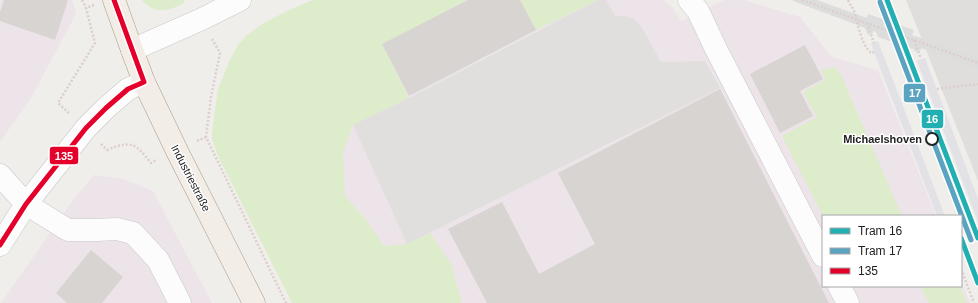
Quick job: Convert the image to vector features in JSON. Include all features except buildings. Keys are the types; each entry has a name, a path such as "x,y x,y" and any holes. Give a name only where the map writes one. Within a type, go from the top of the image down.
{"main road":[{"name":"Industriestraße","path":"114,0 144,82 177,151 254,303"}],"street":[{"path":"132,50 202,19 238,0"},
{"path":"693,6 822,254"},
{"path":"0,245 26,204 86,128 128,89 144,82"},
{"path":"0,175 26,204 68,230 117,229 133,234 158,260 180,303"},
{"path":"840,287 848,303"}],"path":[{"path":"82,0 86,8"},
{"path":"802,0 978,63"},
{"path":"848,0 868,50 871,53 874,52"},
{"path":"202,19 220,53 211,97 206,137 286,303"},
{"path":"868,23 874,42"},
{"path":"914,40 921,59"},
{"path":"938,89 978,84"},
{"path":"962,272 974,303"}],"shaded area":[{"path":"0,0 72,0 76,14 31,98 0,142"},
{"path":"313,0 662,0 673,8 681,21 724,0 744,0 800,17 832,57 878,70 936,215 822,215 822,287 962,287 962,283 970,303 303,303 229,62 238,45 247,35 264,23"},
{"path":"598,0 606,0 615,16 626,16 634,19 641,26 661,62 705,61 720,88 407,244 353,125 409,98"},
{"path":"906,0 978,0 978,181 917,27"},
{"name":"Michaelshoven","path":"878,41 945,215 937,215 871,43"},
{"name":"Michaelshoven","path":"925,58 978,199 978,222 917,61"},
{"path":"94,175 124,179 153,191 212,303 1,303 76,196"}],"green space":[{"path":"142,0 184,0 185,2 174,8 157,10 146,5"},
{"path":"313,0 468,0 382,44 409,98 353,125 343,153 345,196 368,222 384,246 407,244 430,233 451,264 462,303 292,303 218,156 212,139 212,131 218,89 238,45 247,35 264,23"},
{"path":"520,0 598,0 536,30"},
{"path":"835,67 841,75 902,215 822,215 782,136 817,117 803,92 825,80 821,70"},
{"path":"921,287 960,287 967,303 929,303"}],"pier":[{"path":"793,0 817,0 867,18 868,14 914,30 912,35 978,58 978,69 921,48 921,50 915,52 913,48 912,49 878,37 876,32 873,31 873,33 868,35 865,28"}],"tram line":[{"name":"16","path":"887,0 978,238"},
{"name":"17","path":"880,2 961,215"},
{"name":"17","path":"962,216 971,240"},
{"name":"16","path":"962,241 978,283"}],"transit line":[{"name":"135","path":"114,0 144,82"},
{"name":"135","path":"0,245 26,204 86,128 128,89 144,82"}],"place":[{"name":"Michaelshoven","path":"932,139"}]}
